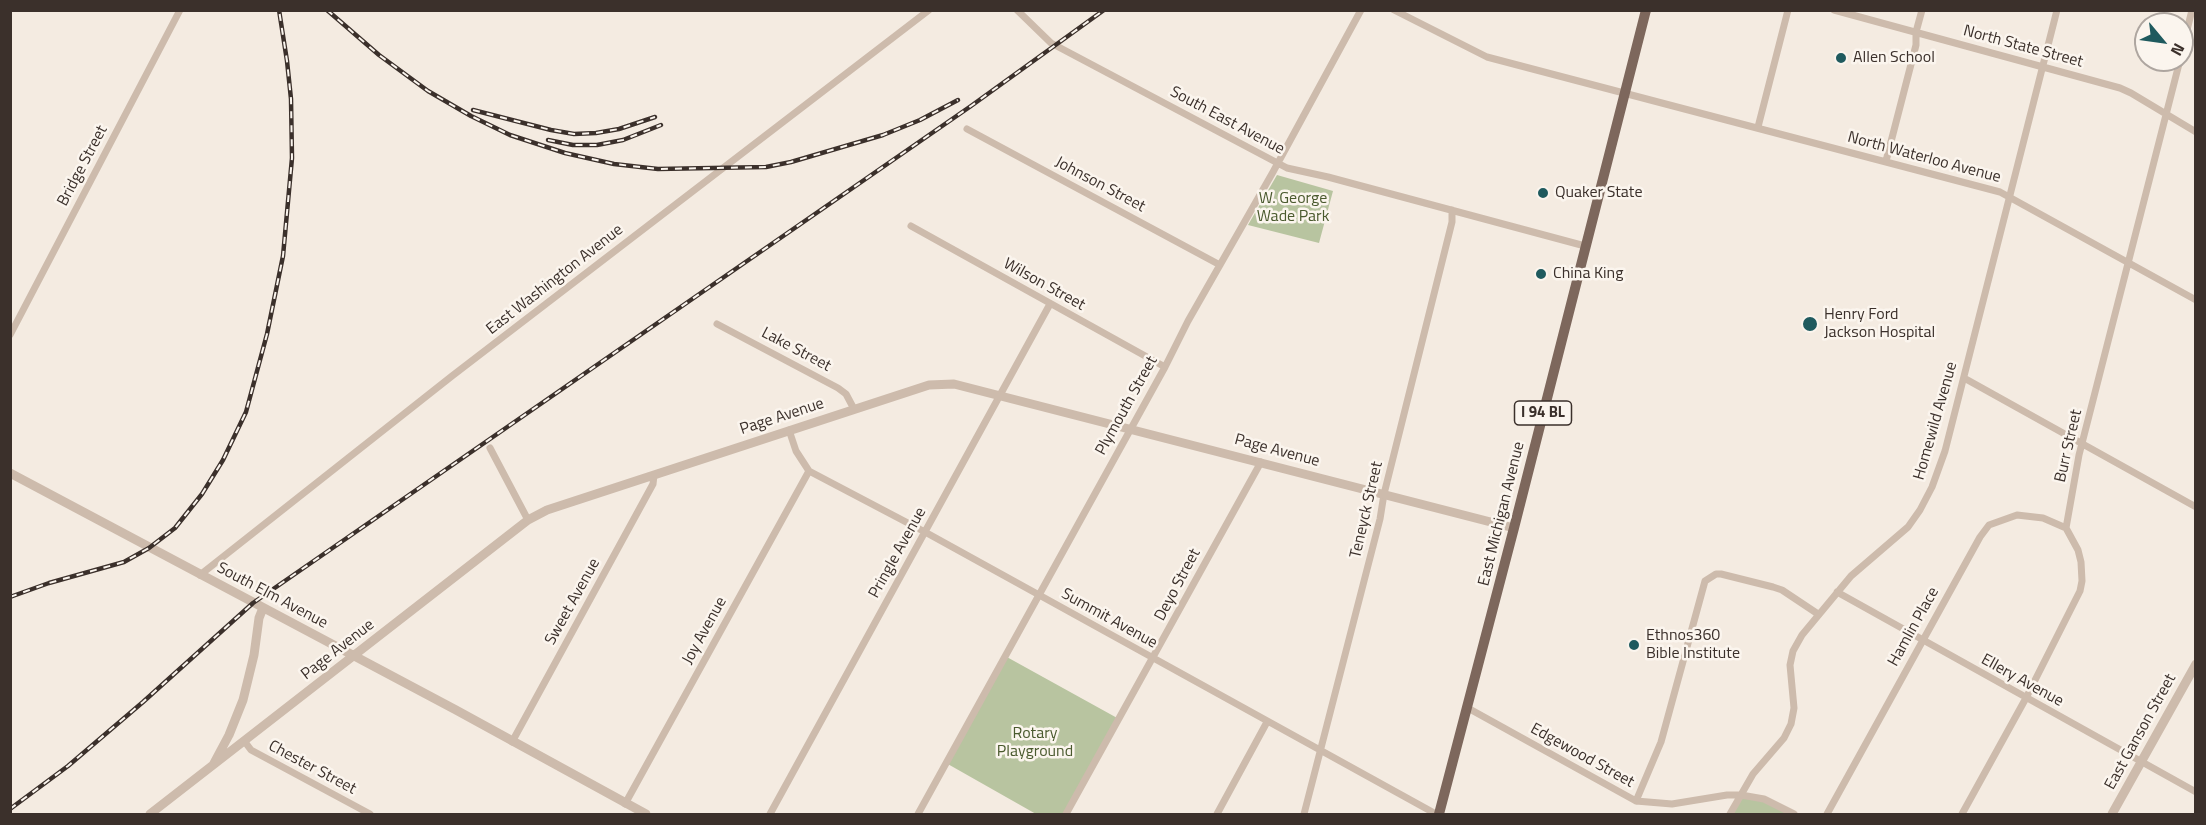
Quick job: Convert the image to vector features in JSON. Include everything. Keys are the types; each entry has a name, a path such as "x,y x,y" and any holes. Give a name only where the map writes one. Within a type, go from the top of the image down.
{"main road":[{"name":"East Michigan Avenue","path":"1438,814 1514,528 1646,10"}],"street":[{"name":"Bridge Street","path":"12,330 180,10"},
{"name":"East Washington Avenue","path":"200,575 452,376 929,10"},
{"name":"South East Avenue","path":"1017,10 1052,43 1287,168 1585,246"},
{"name":"Plymouth Street","path":"918,814 1361,10"},
{"name":"North Waterloo Avenue","path":"1394,10 1476,53 1624,94 1956,179 2010,196 2196,300"},
{"path":"1758,127 1788,10"},
{"name":"North State Street","path":"1834,10 2120,88 2196,132"},
{"path":"1886,161 1916,45 1916,32 1922,10"},
{"name":"Homewild Avenue","path":"1730,814 1771,751 1784,738 1791,724 1794,708 1790,665 1793,651 1818,614 1851,576 1908,527 1932,487 1945,451 2057,10"},
{"name":"Burr Street","path":"2066,528 2082,443 2177,72"},
{"name":"Johnson Street","path":"967,129 1220,265"},
{"name":"Teneyck Street","path":"1304,814 1370,560 1384,494 1452,222 1452,210"},
{"name":"Wilson Street","path":"911,226 1165,367"},
{"name":"Pringle Avenue","path":"770,814 1050,304"},
{"name":"Lake Street","path":"717,324 838,388 846,394 854,409"},
{"path":"1964,378 2196,507"},
{"name":"Page Avenue","path":"150,814 528,520 547,510 937,383 954,384 1000,395 1514,528"},
{"path":"789,430 796,452 809,471"},
{"path":"490,448 528,520"},
{"name":"Deyo Street","path":"1066,814 1261,462"},
{"name":"Summit Avenue","path":"809,471 925,532 1438,814"},
{"name":"Joy Avenue","path":"626,804 809,471"},
{"name":"South Elm Avenue","path":"10,473 646,814"},
{"name":"Sweet Avenue","path":"512,742 654,484 654,475"},
{"name":"Hamlin Place","path":"1827,814 1980,537 1989,525 2017,515 2043,518 2066,528"},
{"path":"1962,814 2026,698 2080,591 2081,562 2078,549 2066,528"},
{"path":"1636,801 1661,741 1705,581 1721,574 1782,590 1818,614"},
{"name":"Ellery Avenue","path":"1837,592 2196,792"},
{"path":"212,768 243,700 263,608"},
{"name":"East Ganson Street","path":"2112,814 2196,664"},
{"name":"Edgewood Street","path":"1466,707 1636,801 1672,804 1727,795 1741,795 1764,799 1794,814"},
{"path":"1217,814 1267,722"},
{"name":"Chester Street","path":"245,742 251,750 370,814"}],"green space":[{"name":"W. George Wade Park","path":"1277,175 1333,191 1319,243 1248,225"},
{"name":"Rotary Playground","path":"1005,656 1119,719 1066,814 1036,814 946,763"},
{"path":"1741,795 1779,806 1792,814 1731,814"}],"railway":[{"path":"10,597 49,583 124,562 149,548 175,528 202,494 223,460 246,412 267,334 283,256 292,158 291,99 279,10"},
{"path":"327,10 379,55 428,91 471,116 510,135 565,153 614,164 658,169 766,167 883,135 920,120 958,100"},
{"path":"10,809 68,766 253,603 971,106 1104,10"},
{"path":"473,110 574,134 619,129 655,117"},
{"path":"548,140 573,145 597,145 623,140 661,125"}],"place":[{"name":"Allen School","path":"1841,58"},
{"name":"Quaker State","path":"1543,193"},
{"name":"China King","path":"1541,274"},
{"name":"Henry Ford Jackson Hospital","path":"1810,324"},
{"name":"Ethnos360 Bible Institute","path":"1634,645"}]}
